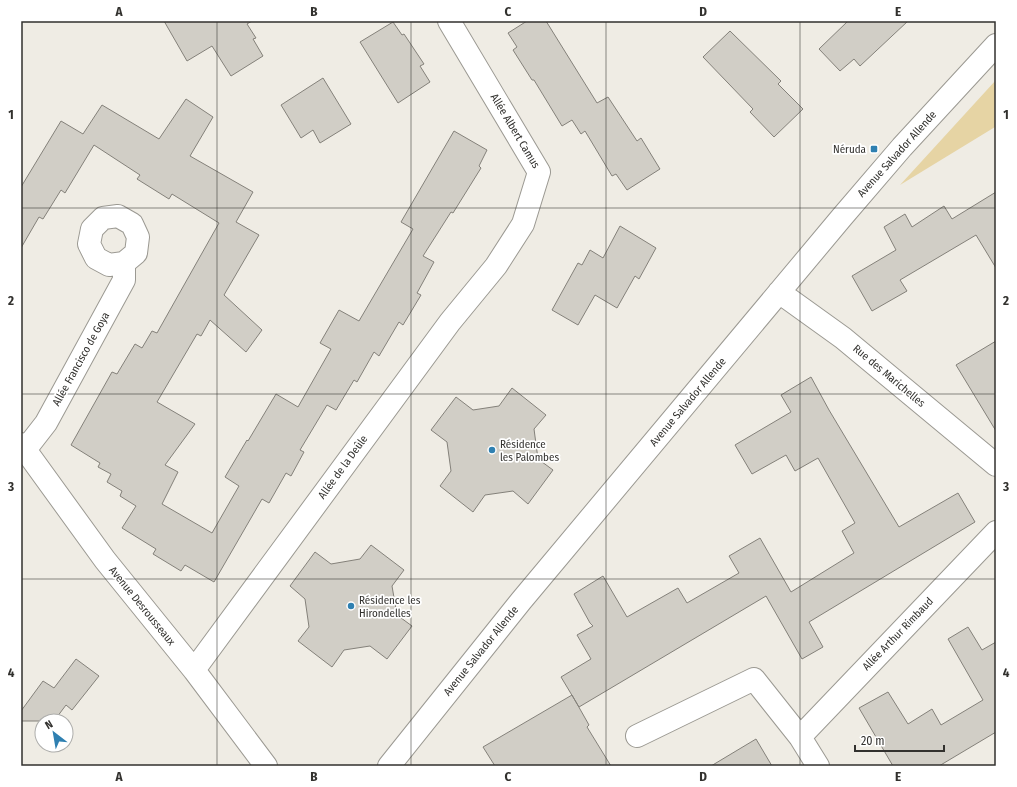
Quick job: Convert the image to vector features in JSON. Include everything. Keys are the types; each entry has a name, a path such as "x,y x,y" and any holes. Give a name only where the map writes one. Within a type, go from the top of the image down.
{"street":[{"name":"Allée Albert Camus","path":"449,21 539,172 523,224 496,266"},
{"name":"Avenue Salvador Allende","path":"389,766 521,601 714,371 778,292 902,147 996,45"},
{"name":"Allée Francisco de Goya","path":"23,447 46,423 124,280 124,263"},
{"name":"Allée de la Deûle","path":"194,670 450,322 496,266"},
{"name":"Rue des Marichelles","path":"778,292 843,338 996,465"},
{"name":"Avenue Desrousseaux","path":"23,447 105,560 194,670 266,766"},
{"name":"Allée Arthur Rimbaud","path":"800,737 996,532"},
{"path":"637,736 754,679 800,737 818,766"}],"shaded area":[{"path":"996,80 996,128 995,127 900,185"}],"building":[{"path":"164,21 252,21 247,24 256,38 253,39 263,56 231,76 212,46 187,61"},
{"path":"527,21 546,21 597,103 608,97 637,141 641,138 660,169 627,190 616,174 612,176 585,131 581,134 572,120 562,126 534,80 532,80 513,50 517,47 508,33"},
{"path":"848,21 908,21 860,66 854,59 840,71 819,49"},
{"path":"393,22 402,35 404,34 424,64 420,66 430,82 398,103 360,42"},
{"path":"730,31 781,81 778,84 803,109 774,137 750,112 753,109 703,57"},
{"path":"323,78 351,124 320,143 313,130 301,138 281,105"},
{"path":"186,99 213,117 190,156 253,192 236,222 259,235 224,295 262,330 246,352 210,320 201,336 197,334 157,402 195,424 165,465 178,472 162,504 212,533 239,486 225,477 247,440 248,441 276,394 298,407 331,349 320,343 339,310 359,321 413,229 401,222 454,131 487,150 479,166 481,168 453,213 451,212 423,256 434,262 417,293 421,295 403,325 399,322 379,356 374,352 357,382 354,380 336,410 327,405 300,450 304,452 291,476 286,473 269,503 262,499 214,582 185,565 181,571 153,554 156,549 122,528 136,506 120,496 122,491 107,482 111,474 98,467 100,463 71,445 112,372 117,374 135,344 142,348 152,331 157,333 219,223 172,194 169,199 137,179 140,175 94,145 65,193 61,190 43,219 39,217 21,248 21,187 61,121 83,134 102,105 159,139"},
{"path":"996,192 996,268 976,235 900,280 907,291 872,311 852,276 896,250 884,227 905,214 912,227 944,206 952,219"},
{"path":"620,226 656,248 639,279 635,276 617,308 595,295 578,325 552,310 578,263 582,265 590,250 603,258"},
{"path":"996,341 996,431 956,365"},
{"path":"811,377 899,527 958,493 975,522 809,622 823,647 802,659 766,596 579,707 561,677 591,659 577,635 593,626 574,594 603,576 627,617 678,588 687,603 739,573 729,556 760,538 791,592 854,553 842,531 855,523 818,458 795,471 786,455 752,474 735,445 791,412 781,395"},
{"name":"Résidence les Palombes","path":"512,388 546,415 534,429 538,459 553,470 528,504 513,491 485,495 473,512 440,486 451,471 447,442 431,430 456,397 473,410 499,406"},
{"name":"Résidence les Hirondelles","path":"371,545 404,570 392,586 397,615 412,626 387,659 370,646 344,650 332,667 298,641 309,627 305,599 290,586 315,552 331,564 360,559"},
{"path":"968,627 982,650 996,642 996,732 939,766 893,766 859,708 888,692 908,724 932,709 941,725 983,700 948,639"},
{"path":"76,659 99,676 72,710 66,705 60,713 34,713 34,721 21,721 21,711 43,681 54,688"},
{"path":"572,695 589,725 587,727 611,766 495,766 483,747"},
{"path":"756,739 772,766 711,766"}],"place":[{"name":"Néruda","path":"874,149"},
{"name":"Résidence les Palombes","path":"492,450"},
{"name":"Résidence les Hirondelles","path":"351,606"}]}
